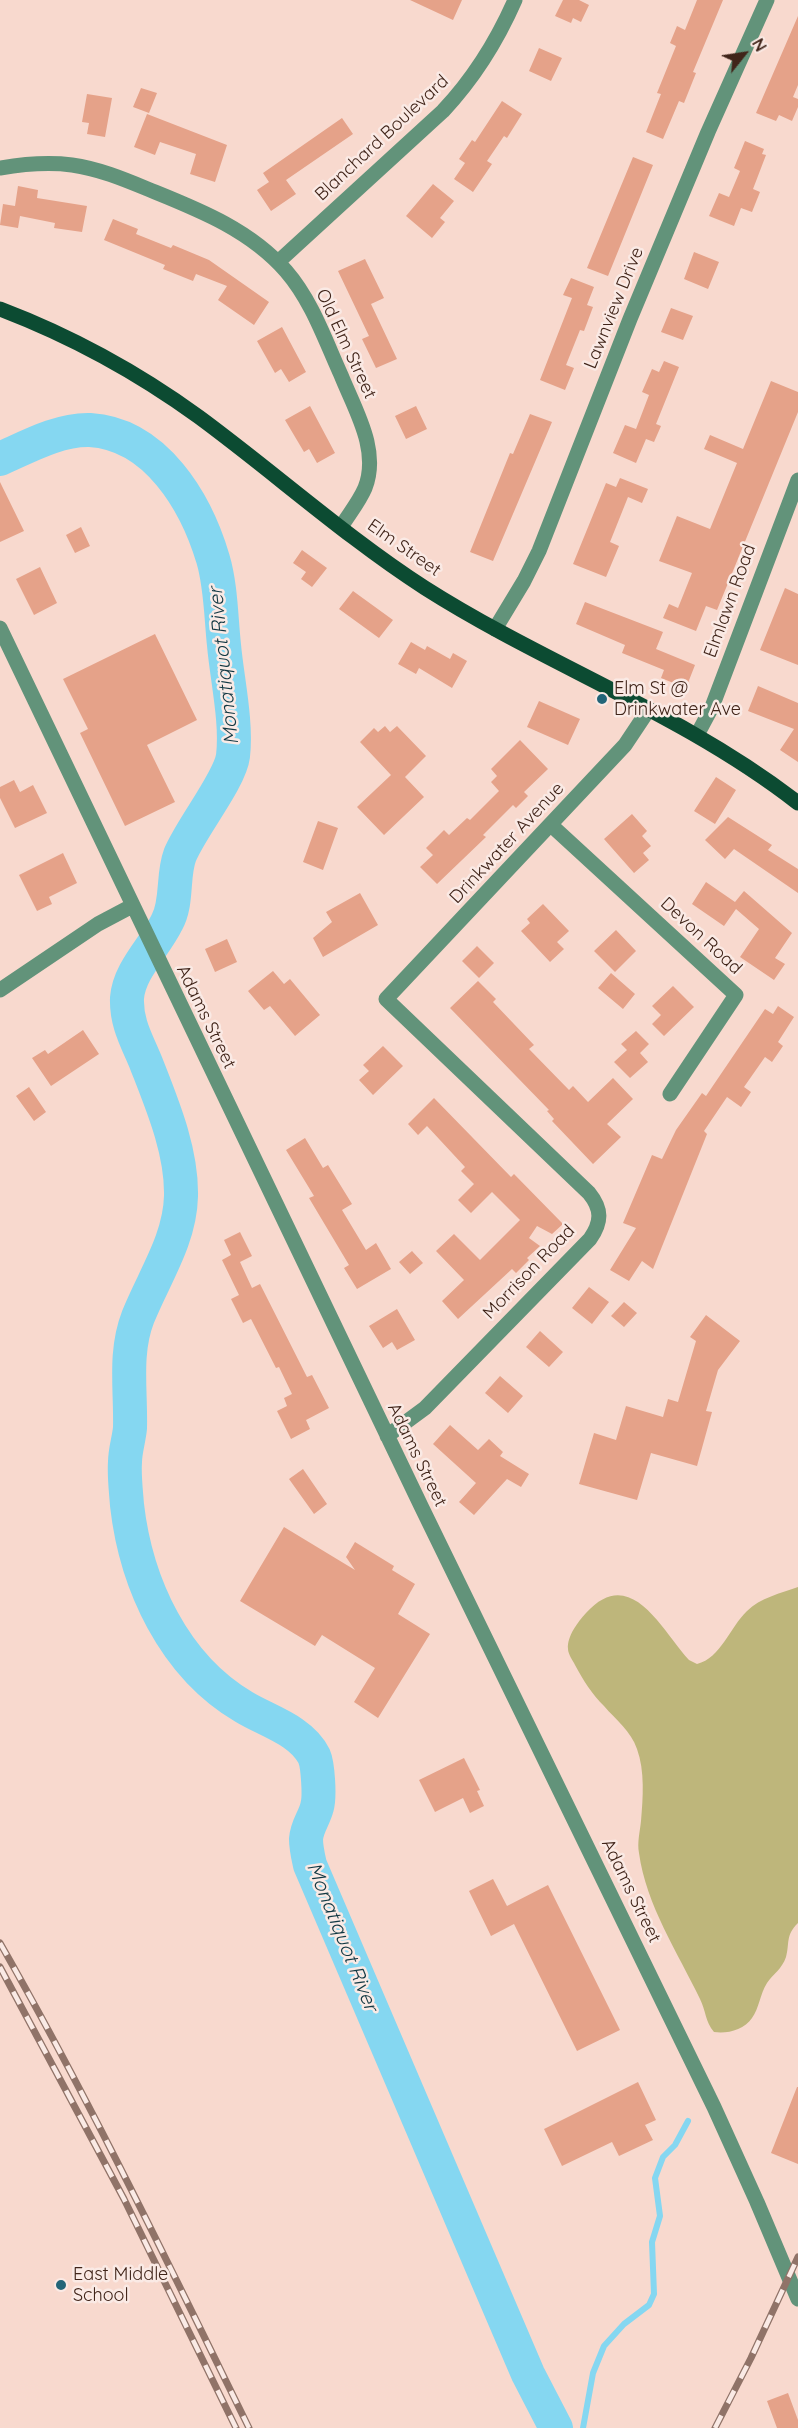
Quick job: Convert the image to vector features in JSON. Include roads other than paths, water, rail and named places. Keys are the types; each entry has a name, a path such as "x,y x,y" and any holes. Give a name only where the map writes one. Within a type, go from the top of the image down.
{"main road":[{"name":"Elm Street","path":"0,309 87,346 170,397 411,579 495,629 698,735 748,766 798,803"}],"street":[{"name":"Blanchard Boulevard","path":"278,262 448,106 488,54 515,0"},
{"name":"Lawnview Drive","path":"495,629 539,551 630,319 708,132 767,0"},
{"name":"Old Elm Street","path":"0,168 57,163 110,175 218,219 245,235 278,262 296,283 312,312 368,443 370,464 367,482 360,498 340,526"},
{"name":"Elmlawn Road","path":"698,735 712,707 798,480"},
{"name":"Adams Street","path":"0,628 387,1437 714,2107 798,2299"},
{"name":"Drinkwater Avenue","path":"386,999 632,737 649,709"},
{"name":"Devon Road","path":"551,825 736,995 670,1094"},
{"path":"0,990 104,921 132,906"},
{"name":"Morrison Road","path":"386,999 590,1193 599,1208 600,1216 595,1232 581,1247 425,1408 387,1437"}],"waterway":[{"name":"Monatiquot River","path":"0,459 44,440 78,430 114,434 135,444 170,475 184,494 206,537 216,569 233,715 233,756 225,778 180,855 173,906 162,931 137,968 127,998 130,1024 175,1145 181,1196 180,1212 171,1243 138,1317 131,1344 130,1428 125,1473 132,1535 139,1564 163,1620 197,1669 219,1690 244,1707 301,1739 314,1756 318,1796 317,1807 306,1839 310,1865 528,2374 556,2428"},
{"path":"583,2428 593,2373 604,2346 624,2324 649,2305 654,2294 652,2242 660,2216 655,2178 663,2157 675,2145 688,2121"}],"railway":[{"path":"0,1943 97,2123 249,2428"},
{"path":"0,1967 124,2199 236,2428"},
{"path":"715,2428 751,2358 798,2257"}],"place":[{"name":"Elm St @ Drinkwater Ave","path":"602,699"},
{"name":"East Middle School","path":"61,2285"}]}
